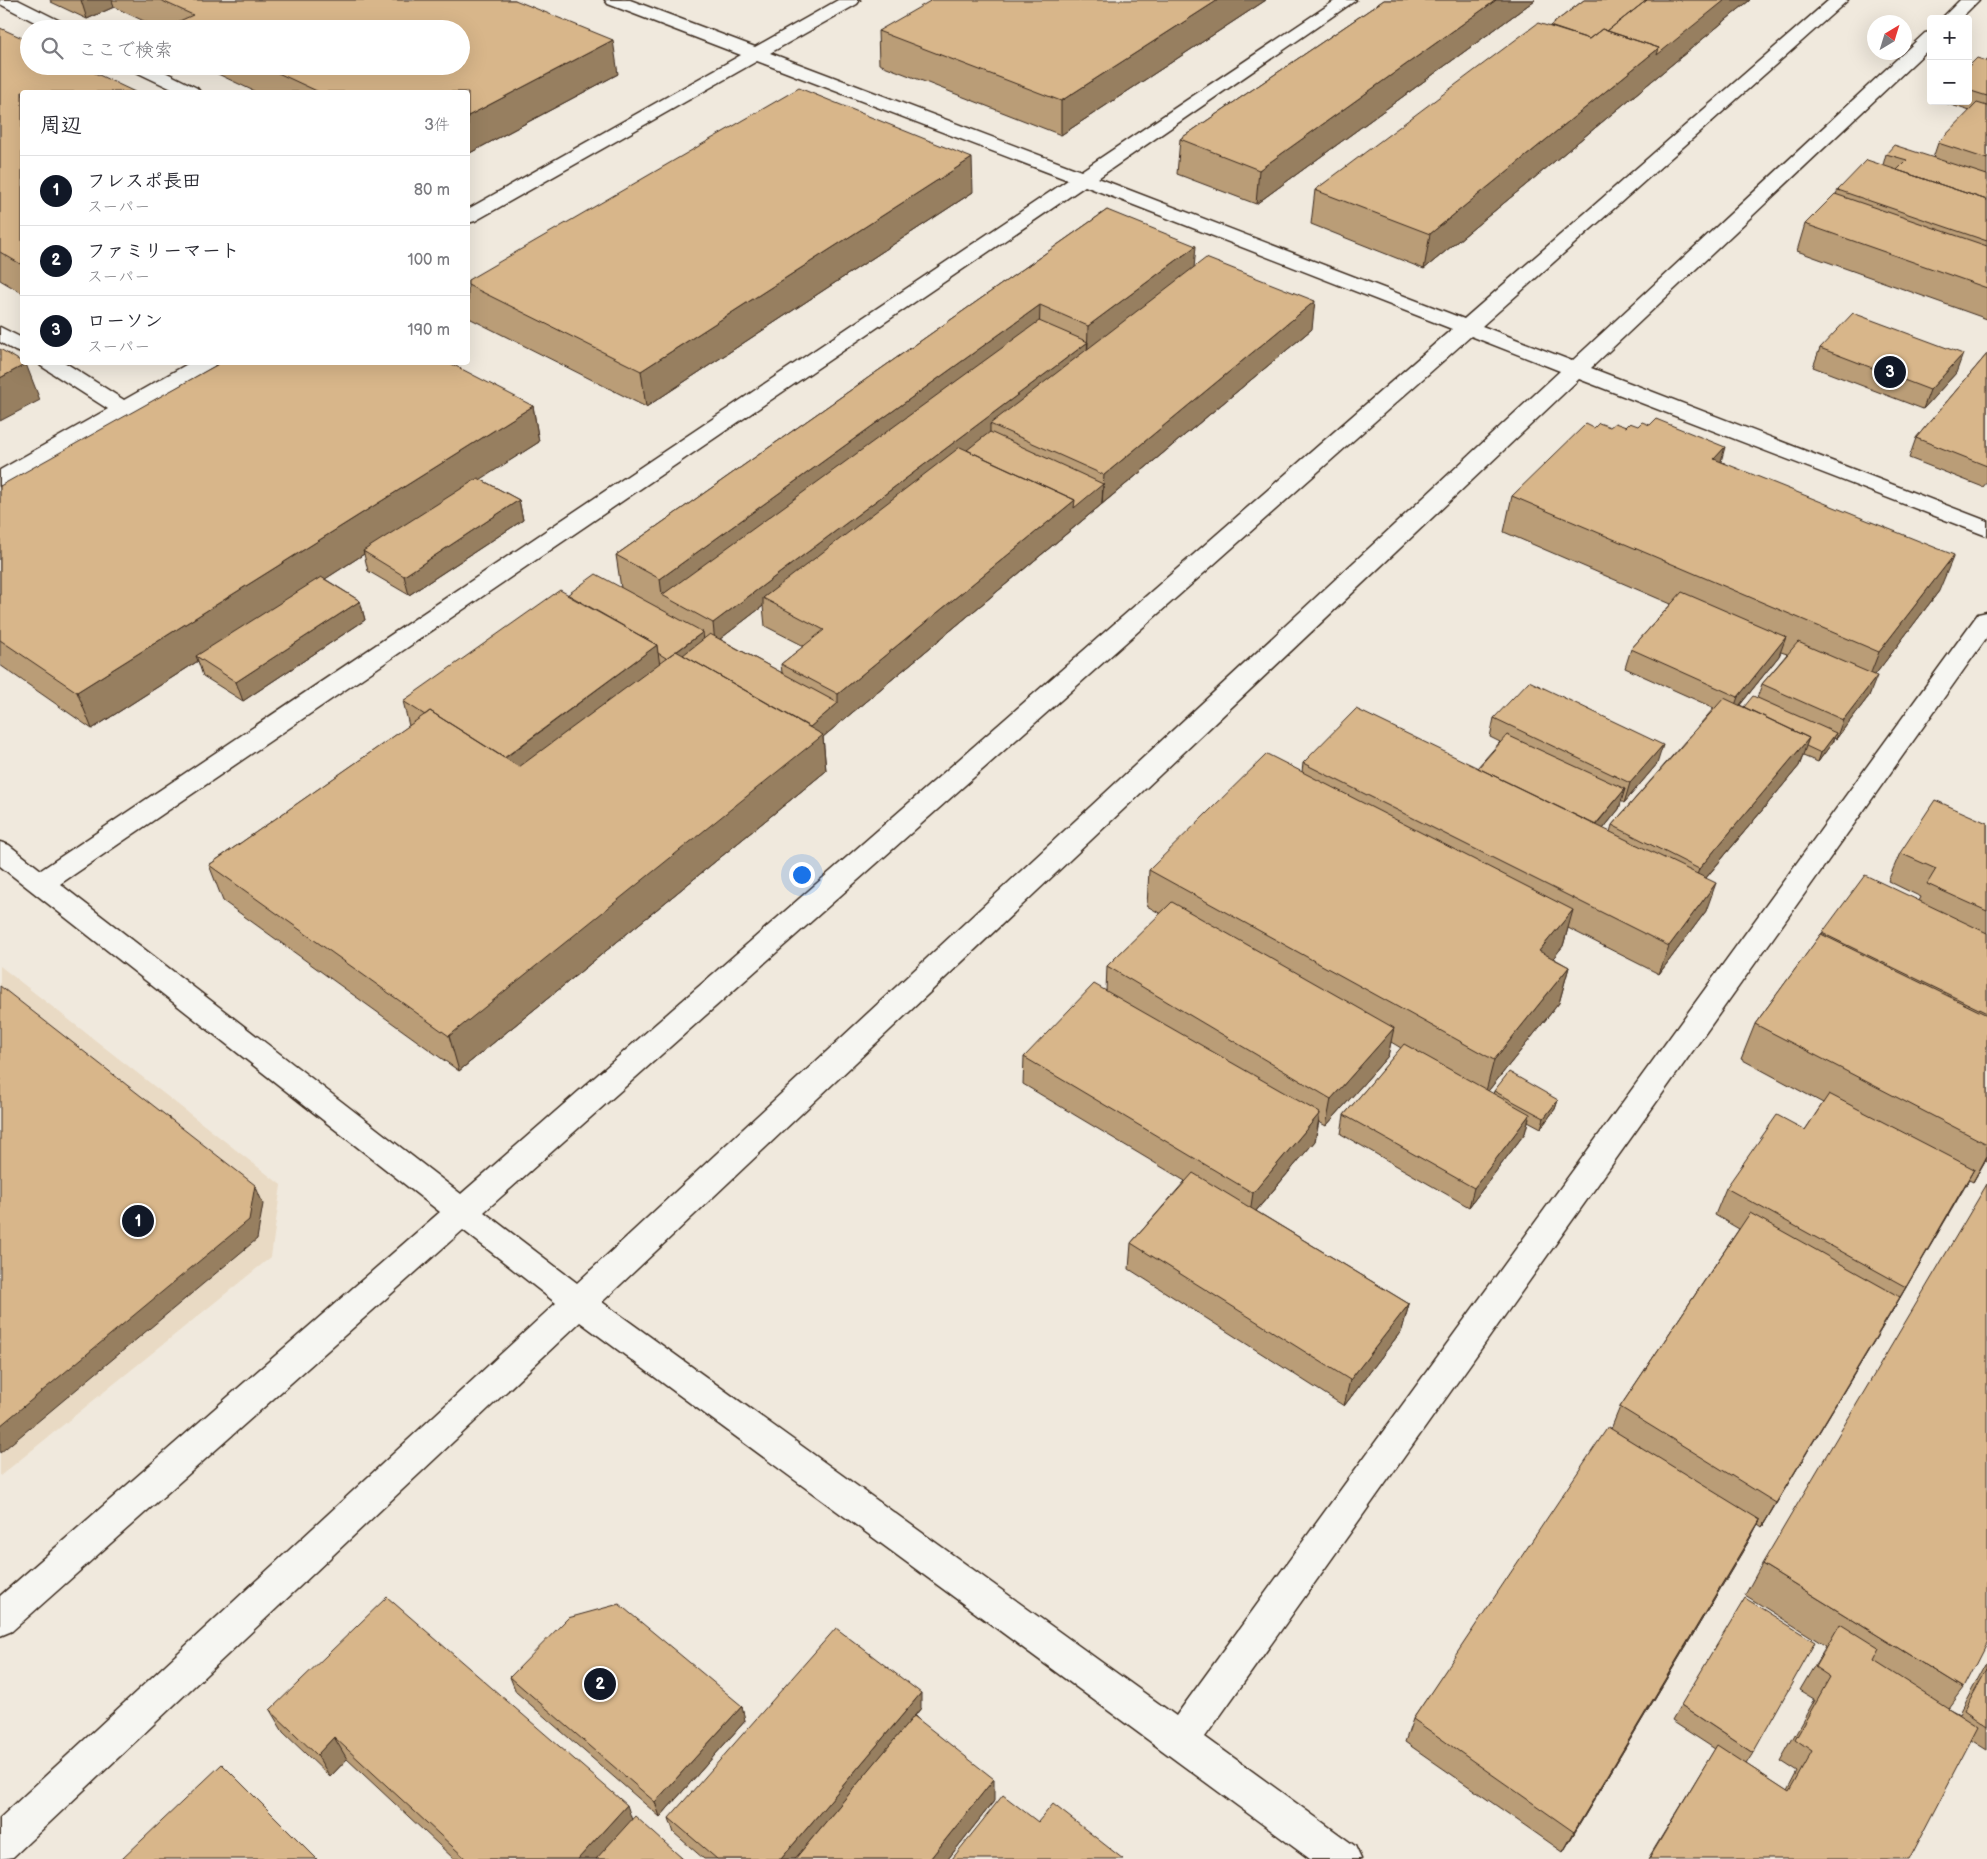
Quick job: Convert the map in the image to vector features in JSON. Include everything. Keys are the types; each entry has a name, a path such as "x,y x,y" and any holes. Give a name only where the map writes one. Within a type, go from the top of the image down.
{"street":[{"path":"4,0 44,20"},
{"path":"614,0 1084,179 1987,529"},
{"path":"470,216 851,0"},
{"path":"42,883 1348,0"},
{"path":"0,1619 460,1212 1839,0"},
{"path":"1954,15 1970,0"},
{"path":"0,1844 1927,41"},
{"path":"156,75 187,90"},
{"path":"0,333 20,346"},
{"path":"53,365 124,409"},
{"path":"0,479 202,365"},
{"path":"1181,1740 1987,620"},
{"path":"0,852 579,1303 1342,1859"}],"shaded area":[{"path":"0,966 281,1185 271,1257 0,1476"}],"building":[{"path":"160,0 515,0 613,40 470,115 470,90 315,90 282,75 470,75 470,20 182,20 193,15"},
{"path":"932,0 1218,0 1061,101 878,31"},
{"path":"1384,0 1496,0 1259,170 1180,139"},
{"path":"1584,0 1647,0 1607,31 1602,29 1589,39 1550,26"},
{"path":"1647,0 1725,0 1657,55 1659,48 1607,31"},
{"path":"1538,23 1589,39 1602,29 1659,48 1430,234 1315,190"},
{"path":"0,28 20,37 20,75 99,75 131,90 20,90 20,264 0,252"},
{"path":"1977,58 1987,61 1987,96 1972,91 1972,63"},
{"path":"799,88 972,158 641,371 470,286 470,279"},
{"path":"1977,103 1987,106 1987,159 1938,143"},
{"path":"1894,145 1987,175 1987,200 1897,170 1907,160 1886,154"},
{"path":"1867,160 1987,200 1987,241 1838,190"},
{"path":"1835,194 1987,246 1987,288 1805,224"},
{"path":"1107,210 1196,246 1088,326 1040,305 660,579 616,555"},
{"path":"1206,258 1315,301 1104,475 990,424"},
{"path":"1853,313 1963,354 1930,390 1820,348"},
{"path":"1039,321 1088,342 713,623 662,595"},
{"path":"0,349 20,361 20,365 24,365 0,378"},
{"path":"1987,354 1987,466 1916,438"},
{"path":"217,365 454,365 533,406 77,692 0,640 0,486"},
{"path":"1656,419 1725,447 1714,459 1954,555 1879,652 1512,496 1586,424 1594,428 1599,423 1610,427 1615,423 1626,427 1630,423 1638,426 1642,422 1650,425"},
{"path":"990,432 1103,484 1074,508 1075,500 967,450"},
{"path":"960,447 1075,500 838,694 781,664 824,630 763,598"},
{"path":"478,478 519,500 404,576 363,551"},
{"path":"596,574 703,632 666,658 658,653 657,645 567,595"},
{"path":"321,577 360,601 236,682 196,656"},
{"path":"560,590 657,645 504,758 430,711 425,715 403,701"},
{"path":"1682,592 1786,637 1738,697 1631,649"},
{"path":"710,634 838,703 810,727 683,655"},
{"path":"1798,642 1877,676 1843,720 1762,684"},
{"path":"676,651 823,735 449,1036 209,865 430,711 519,767"},
{"path":"1529,681 1663,745 1630,783 1494,718"},
{"path":"1753,696 1836,733 1821,753 1806,746 1809,738 1744,707"},
{"path":"1724,698 1809,738 1699,869 1612,825"},
{"path":"1356,709 1716,883 1669,946 1303,763"},
{"path":"1507,735 1625,789 1595,825 1478,768"},
{"path":"1267,754 1573,910 1539,951 1569,967 1494,1060 1149,870"},
{"path":"1935,800 1987,823 1987,911 1927,884 1936,869 1900,853"},
{"path":"1865,875 1987,933 1987,1013 1822,933"},
{"path":"1172,902 1394,1028 1331,1099 1107,966"},
{"path":"1821,934 1987,1015 1987,1144 1755,1024"},
{"path":"1094,984 1320,1113 1253,1193 1024,1057"},
{"path":"0,986 255,1185 249,1220 0,1426"},
{"path":"1404,1044 1530,1114 1474,1188 1344,1115"},
{"path":"1509,1072 1558,1100 1544,1118 1494,1091"},
{"path":"1829,1094 1974,1169 1906,1287 1726,1188 1777,1115 1805,1130"},
{"path":"1193,1173 1409,1304 1350,1380 1131,1243"},
{"path":"1987,1184 1987,1641 1963,1688 1762,1564"},
{"path":"1750,1213 1900,1297 1776,1503 1620,1407"},
{"path":"1608,1427 1760,1520 1574,1832 1413,1719"},
{"path":"387,1597 627,1805 578,1859 466,1859 334,1737 317,1755 270,1710"},
{"path":"1745,1598 1815,1642 1753,1753 1681,1705"},
{"path":"619,1604 742,1706 655,1802 510,1677 568,1618"},
{"path":"1840,1624 1880,1649 1874,1661 1978,1727 1909,1859 1649,1859 1717,1745 1789,1792 1812,1751 1795,1739 1830,1677 1815,1667"},
{"path":"836,1628 921,1693 781,1859 717,1859 669,1818"},
{"path":"1987,1669 1987,1727 1964,1711"},
{"path":"914,1716 994,1779 930,1859 795,1859"},
{"path":"222,1764 317,1859 122,1859"},
{"path":"1003,1795 1038,1822 1053,1804 1123,1859 952,1859"},
{"path":"635,1816 683,1859 596,1859"}],"place":[{"name":"ローソン","path":"1890,372"},
{"name":"フレスポ長田","path":"138,1221"},
{"name":"ファミリーマート","path":"600,1684"}]}
